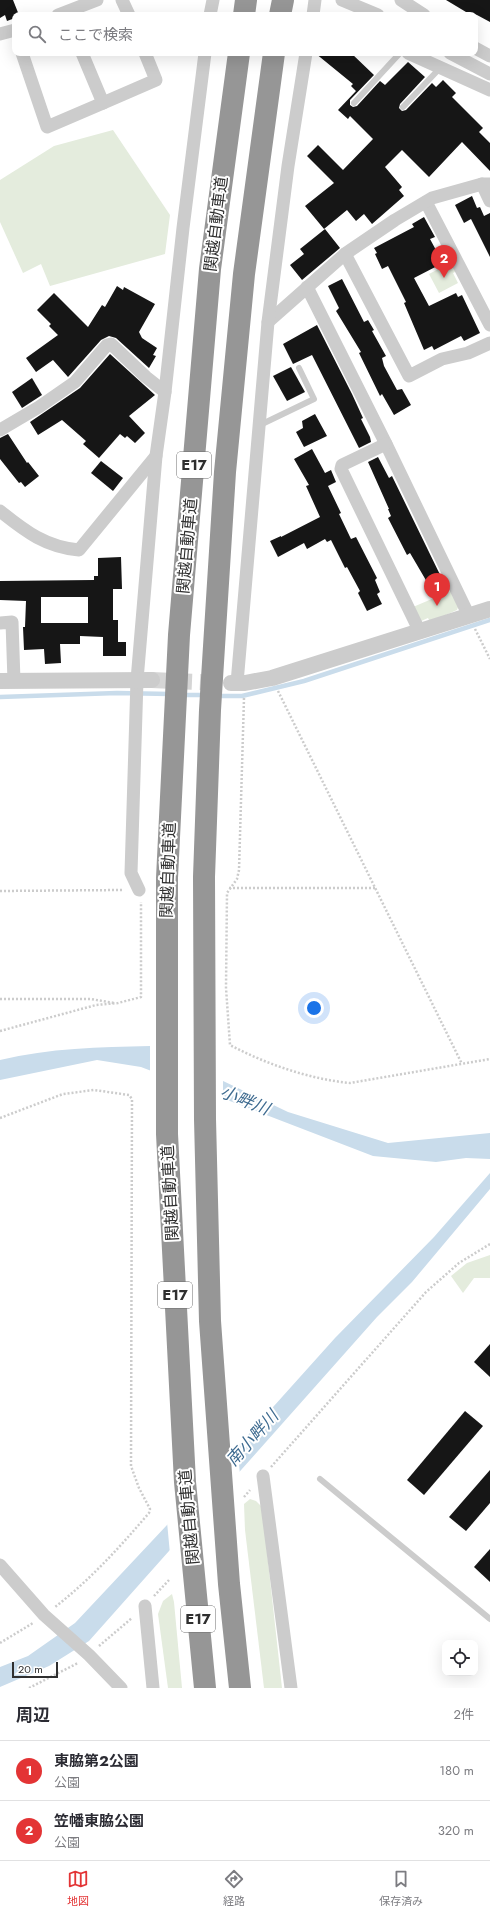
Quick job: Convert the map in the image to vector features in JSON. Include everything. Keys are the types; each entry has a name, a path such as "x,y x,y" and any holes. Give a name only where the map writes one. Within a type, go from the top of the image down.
{"highway":[{"path":"244,12 246,0"},
{"path":"280,12 282,0"},
{"name":"関越自動車道","path":"205,1688 185,1482 166,1109 167,878 179,636 210,277 239,56"},
{"name":"関越自動車道","path":"240,1688 223,1512 210,1321 205,1119 204,877 211,702 225,472 244,274 274,56"}],"street":[{"path":"69,12 97,0"},
{"path":"122,0 128,12"},
{"path":"211,12 213,0"},
{"path":"314,12 315,0"},
{"path":"342,0 371,12"},
{"path":"401,0 419,12"},
{"path":"0,34 12,32"},
{"path":"478,50 490,56"},
{"path":"23,56 47,126 156,80 146,56"},
{"path":"83,56 103,103"},
{"path":"139,890 131,873 145,680 156,456 165,392 182,236 205,56"},
{"path":"306,56 288,166 268,322 258,426 238,683 272,678 490,609"},
{"path":"415,56 490,90"},
{"path":"456,56 490,74"},
{"path":"268,322 345,254 432,198 486,184 490,201"},
{"path":"426,202 490,326"},
{"path":"345,254 409,376 442,359 468,353 490,343"},
{"path":"307,287 386,444 469,616"},
{"path":"0,430 75,382 107,345 111,344 165,392"},
{"path":"386,444 342,465 341,469 420,632"},
{"path":"0,511 18,525 42,540 60,548 79,550 156,456"},
{"path":"0,623 12,622 7,681 145,680"},
{"path":"263,1476 291,1688"},
{"path":"0,1566 46,1617 87,1653 121,1688"},
{"path":"146,1606 153,1688"}],"lane":[{"path":"354,102 397,56"},
{"path":"402,107 441,68"},
{"path":"258,426 314,399 299,368"},
{"path":"320,1479 490,1619"}],"path":[{"path":"469,616 490,659"},
{"path":"272,678 462,1064"},
{"path":"238,683 239,870 237,879 229,888 227,893 226,1006 230,1045 248,1054 290,1070 336,1082 350,1083 490,1059"},
{"path":"229,888 376,888"},
{"path":"0,891 139,890 142,908 141,997 118,1003 96,1005 0,1031"},
{"path":"0,999 91,999 118,1003"},
{"path":"0,1118 64,1094 94,1090 128,1095 132,1099 131,1466 139,1488 150,1509 149,1513 110,1559 46,1617 0,1643"},
{"path":"263,1476 426,1292 459,1263 490,1244"},
{"path":"29,1688 80,1662 87,1653 146,1606 169,1580"}],"green space":[{"path":"113,130 170,215 165,254 50,286 41,264 23,273 0,222 0,180 54,146"},
{"path":"452,262 457,271 453,273 458,283 439,293 429,274"},
{"path":"453,590 459,605 457,610 430,622 428,618 419,622 413,607"},
{"path":"490,1255 490,1278 474,1278 463,1293 451,1276 467,1263"},
{"path":"250,1499 256,1501 262,1507 282,1688 264,1688 245,1530 244,1504"},
{"path":"172,1594 182,1688 168,1688 158,1614 163,1601"}],"water":[{"name":"小畔川","path":"150,1046 288,1112 388,1143 490,1133 490,1159 466,1158 436,1162 373,1156 141,1067 97,1060 0,1080 0,1060 56,1051"},
{"name":"南小畔川","path":"490,1173 490,1189 412,1282 377,1317 89,1641 49,1666 0,1687 0,1667 28,1656 75,1623 167,1525 335,1338 434,1237"}],"pier":[{"path":"150,1044 223,1079 223,1101 150,1072"},
{"path":"237,1443 240,1475 170,1554 167,1522"}],"building":[{"path":"0,0 13,0 18,12 12,12 12,19 7,21 5,15 0,18"},
{"path":"446,0 490,0 490,22 478,16 478,12 466,12"},
{"path":"319,56 354,56 374,75 350,100 350,105 353,107 357,106 380,81 385,85 408,62 425,77 400,104 399,108 402,111 406,110 432,83 436,87 443,80 456,93 452,97 483,128 479,132 490,143 490,171 462,142 429,177 402,150 385,167 402,187 399,190 404,196 372,224 364,214 356,221 347,210 324,229 305,206 334,183 307,156 318,145 343,170 373,139 350,116 348,119 338,110 356,91 351,86 353,84"},
{"path":"472,196 477,208 480,207 484,216 490,213 490,257 471,219 464,223 455,205"},
{"path":"424,217 435,237 430,239 443,263 414,278 429,306 456,293 458,297 462,295 480,333 464,341 461,336 434,350 432,346 424,350 404,303 406,302 388,266 382,269 375,254 377,253 374,248 414,227 412,224"},
{"path":"325,229 340,248 302,280 290,265 304,254 300,249"},
{"path":"342,279 364,322 368,320 374,330 372,331 386,356 382,358 384,366 397,390 402,389 411,405 394,415 382,394 380,396 359,353 361,352 336,311 339,308 328,286"},
{"path":"117,286 123,290 124,287 155,304 139,332 142,338 157,348 153,355 156,356 149,368 116,338 109,336 101,340 68,377 53,360 36,372 26,358 58,335 49,326 51,324 37,310 54,293 88,327 102,305 105,307"},
{"path":"317,325 352,394 363,418 361,419 370,437 371,442 359,448 312,355 293,364 283,344"},
{"path":"110,354 155,395 129,416 145,433 135,443 127,436 125,438 120,434 99,458 83,444 86,441 62,420 38,435 30,422 80,388"},
{"path":"291,367 305,392 287,401 273,376"},
{"path":"32,378 42,395 22,408 12,392"},
{"path":"315,414 327,436 304,447 296,432 303,428 302,421"},
{"path":"8,434 27,463 28,462 39,476 25,487 21,482 19,483 0,459 0,438"},
{"path":"312,449 325,473 331,470 336,482 328,486 341,513 339,514 351,539 356,537 377,578 375,580 380,592 377,594 382,604 367,611 358,593 360,591 347,567 345,568 331,540 327,542 325,539 307,549 304,543 278,557 270,541 320,517 306,486 309,485 294,459"},
{"path":"378,457 389,478 392,476 446,587 434,594 410,553 407,555 388,518 391,516 389,509 368,462"},
{"path":"101,461 123,478 113,491 91,473"},
{"path":"121,557 122,589 113,589 113,620 118,620 118,642 126,642 126,656 103,656 103,637 80,636 80,644 60,644 61,663 45,664 44,649 24,650 23,627 25,627 26,601 0,600 0,581 94,580 94,576 98,576 98,558","holes":["41,597 88,597 88,623 41,623"]},
{"path":"490,1344 490,1377 474,1362"},
{"path":"465,1411 483,1426 424,1495 407,1480"},
{"path":"490,1470 490,1503 466,1531 449,1517"},
{"path":"490,1549 490,1582 474,1567"}],"waterway":[{"path":"218,696 242,696 304,681 490,620"},
{"path":"0,697 117,693 170,694"},
{"path":"182,695 206,695"}],"tunnel":[{"path":"152,680 222,683"}],"place":[{"name":"笠幡東脇公園","path":"444,278"},
{"name":"東脇第2公園","path":"437,606"}]}
